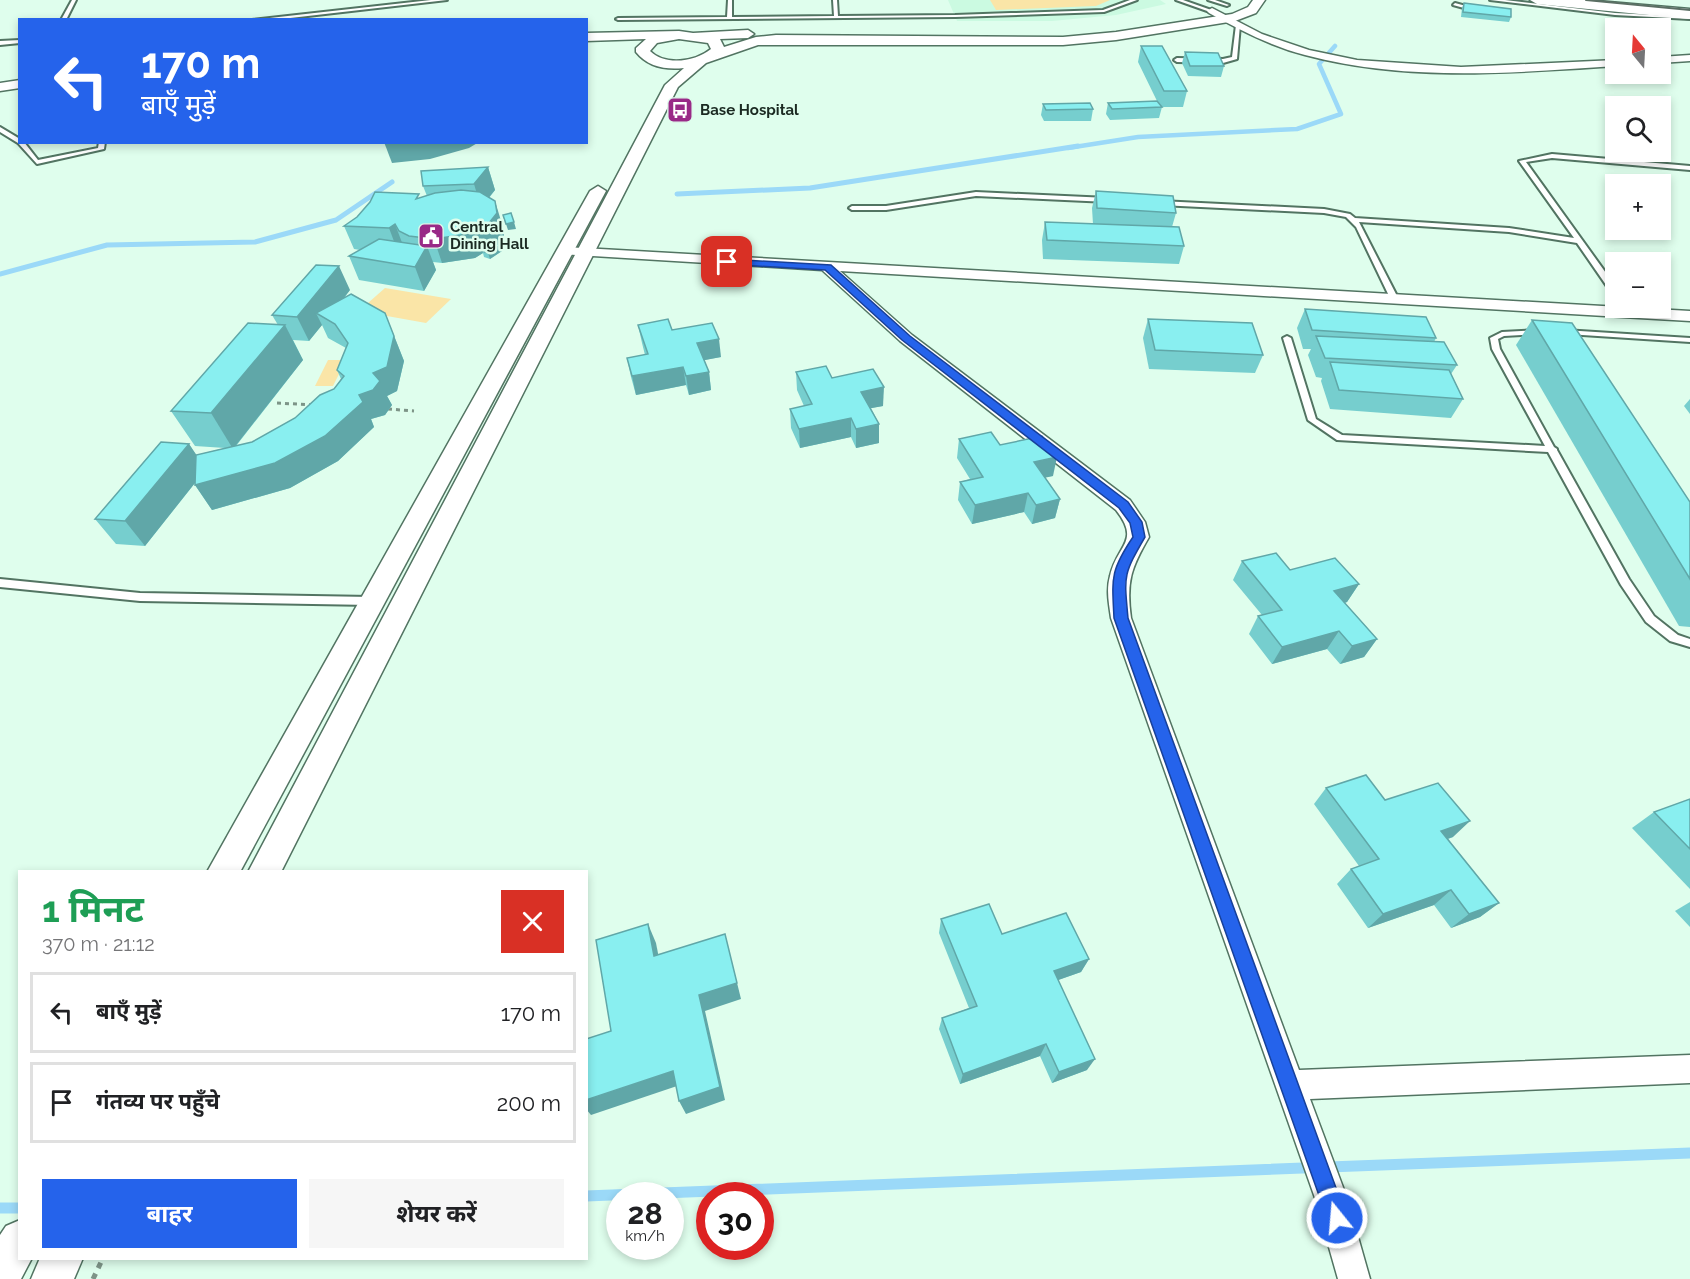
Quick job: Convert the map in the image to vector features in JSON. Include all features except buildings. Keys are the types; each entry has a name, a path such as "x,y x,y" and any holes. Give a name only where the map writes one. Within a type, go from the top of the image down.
{"main road":[{"path":"1537,0 1690,16"},
{"path":"1625,0 1690,6"}],"street":[{"path":"588,37 772,33 1062,34 1148,24 1211,5 1252,10 1259,0"},
{"path":"1229,8 1238,25 1300,51 1384,67 1444,71 1605,64"},
{"path":"265,870 576,251 664,69 756,41 776,39 1084,40 1229,8"},
{"path":"588,45 647,44 661,38 679,35"},
{"path":"224,870 371,601 672,85 718,50 717,43 698,36"},
{"path":"647,44 643,52 645,56 664,69"},
{"path":"1671,59 1690,58"},
{"path":"0,87 18,84"},
{"path":"576,251 827,267 1605,309"},
{"path":"827,267 906,338 1123,505 1136,522 1139,537 1122,563 1118,579 1121,618 1288,1085 1331,1198 1354,1279"},
{"path":"1671,314 1690,316"},
{"path":"1288,1085 1690,1069"}],"lane":[{"path":"64,18 75,0"},
{"path":"269,18 381,3 445,0"},
{"path":"729,18 730,0"},
{"path":"836,0 836,15"},
{"path":"618,19 836,15 955,16 1104,11 1135,0"},
{"path":"1178,0 1211,5"},
{"path":"1492,0 1690,16"},
{"path":"1455,11 1455,2 1483,11"},
{"path":"1501,9 1514,3"},
{"path":"1177,60 1223,61 1235,58 1238,25"},
{"path":"0,43 18,41"},
{"path":"0,129 18,141"},
{"path":"22,144 37,162 101,148 102,144"},
{"path":"1605,278 1522,161 1552,156 1690,168"},
{"path":"852,208 886,208 976,194 1117,201"},
{"path":"1152,203 1340,212 1354,220 1509,230 1578,241"},
{"path":"1354,220 1394,298"},
{"path":"1544,332 1502,334 1494,338 1496,349 1625,582 1650,619 1674,638 1690,643"},
{"path":"1556,332 1690,340"},
{"path":"1287,338 1312,420 1340,438 1553,449"},
{"path":"0,582 140,597 371,601"}],"path":[{"path":"277,403 320,405"},
{"path":"388,410 414,411"},
{"path":"66,1271 97,1260"}],"shaded area":[{"path":"948,0 1160,0 1166,4 1116,15 1052,21 957,21"},
{"path":"990,0 1110,0 1096,6 996,10"},
{"path":"385,288 451,299 426,323 359,311"},
{"path":"328,360 346,360 333,386 315,386"}],"waterway":[{"path":"1068,148 1138,137 1297,129 1341,114 1319,64 1335,46"},
{"path":"677,194 810,188 1078,146"},
{"path":"0,274 107,245 255,242 336,220 392,182"},
{"path":"588,1196 1690,1153"},
{"path":"0,1208 18,1208"}],"railway":[{"path":"1586,0 1690,10"}],"place":[{"name":"Base Hospital","path":"680,110"},
{"name":"Central Dining Hall","path":"431,236"}],"route":[{"path":"727,262 827,267 906,338 1123,505 1136,522 1139,537 1122,563 1118,579 1121,618 1337,1218"}]}
